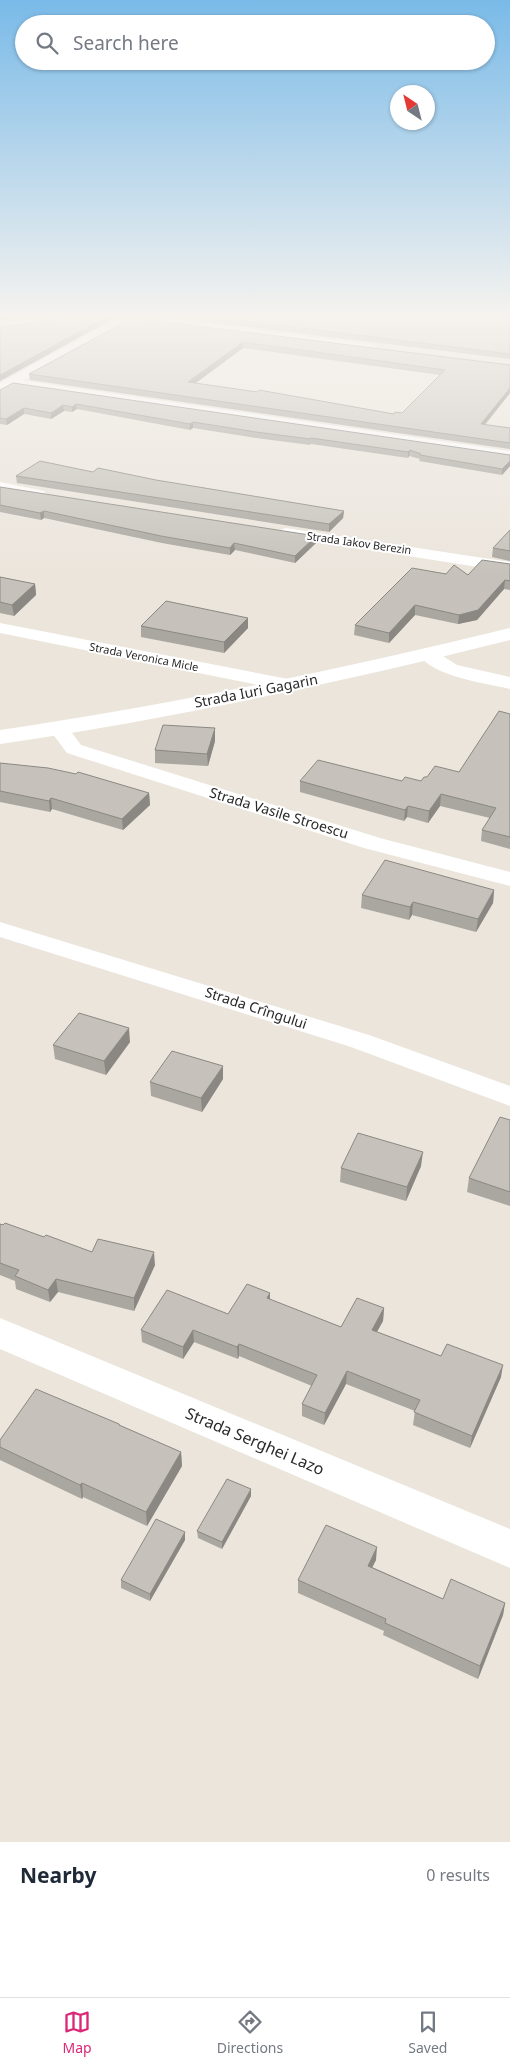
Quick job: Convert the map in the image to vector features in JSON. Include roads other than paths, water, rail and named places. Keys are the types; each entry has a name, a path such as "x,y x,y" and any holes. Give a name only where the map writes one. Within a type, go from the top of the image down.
{"street":[{"path":"132,403 510,454"},
{"path":"0,487 55,496"},
{"name":"Strada Iakov Berezin","path":"274,531 510,567"},
{"name":"Strada Veronica Micle","path":"0,628 288,685"},
{"name":"Strada Iuri Gagarin","path":"0,737 58,729 288,685 428,655 510,634"},
{"path":"428,655 451,669 510,683"},
{"name":"Strada Vasile Stroescu","path":"58,729 74,749 372,842 510,879"},
{"name":"Strada Crîngului","path":"0,929 360,1041 510,1096"},
{"name":"Strada Serghei Lazo","path":"0,1333 510,1549"}]}
